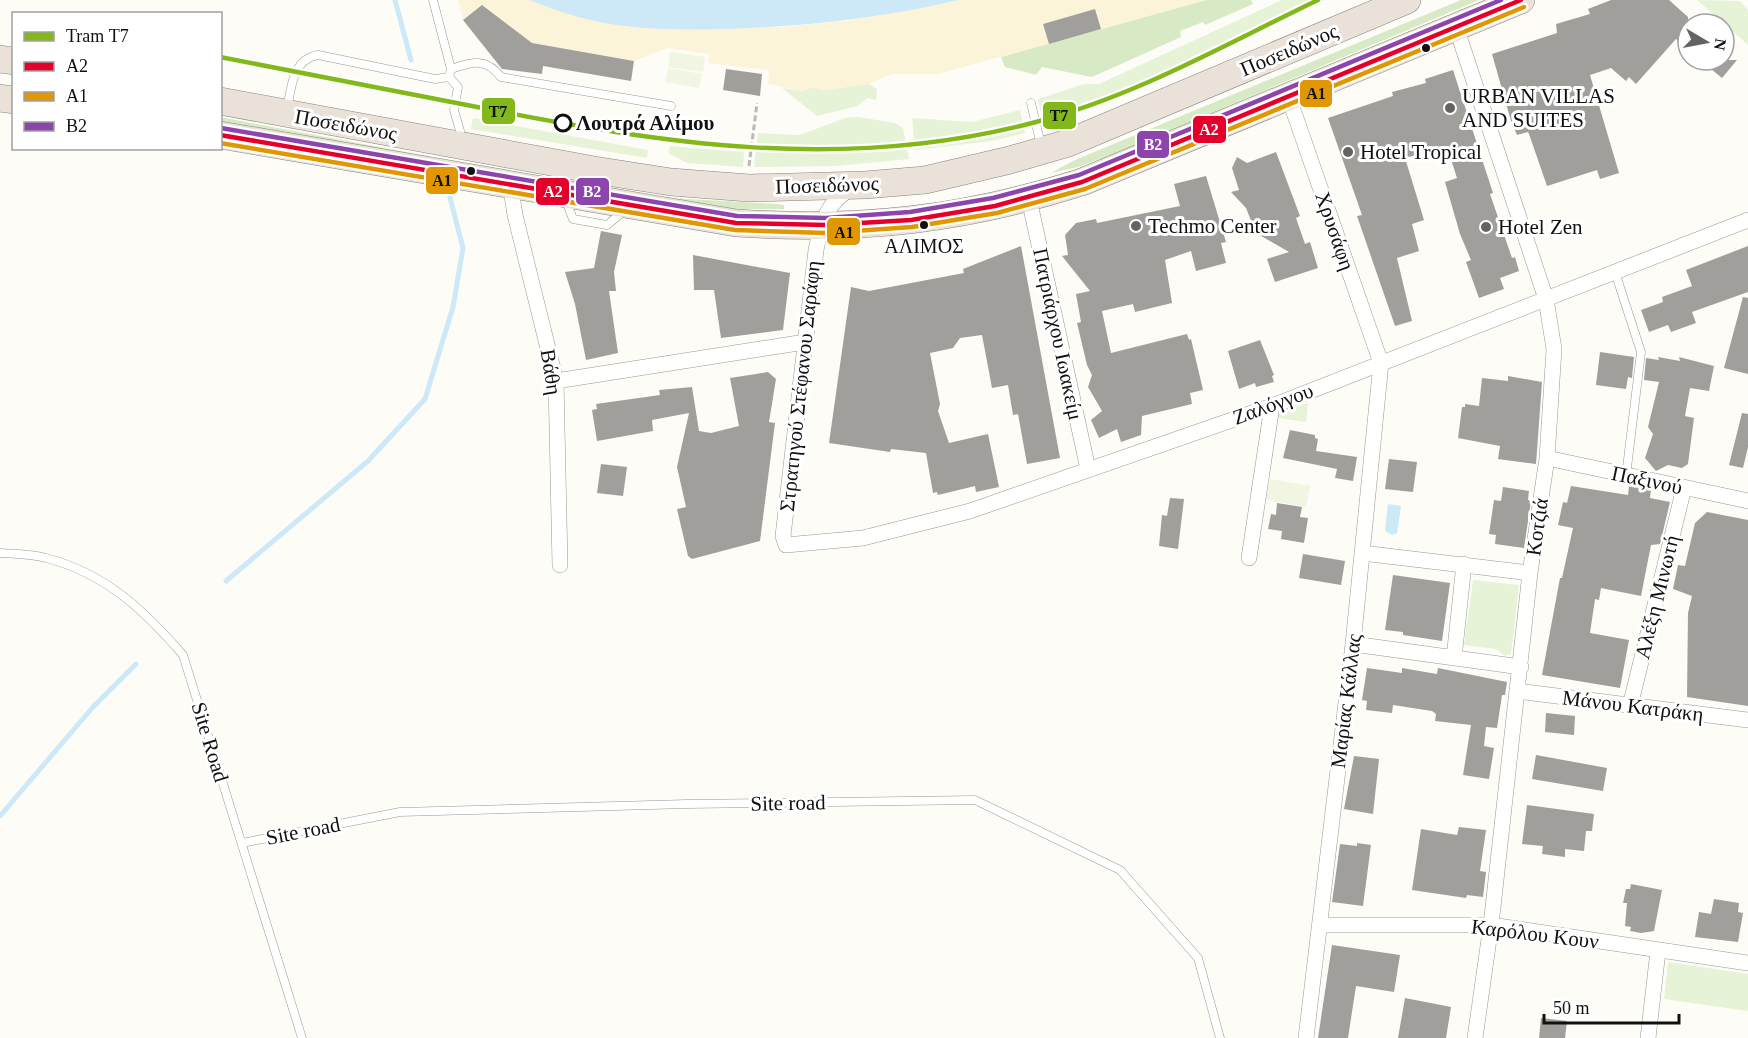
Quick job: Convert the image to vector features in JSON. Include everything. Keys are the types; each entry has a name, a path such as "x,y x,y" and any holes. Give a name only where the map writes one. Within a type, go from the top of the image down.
{"highway":[{"path":"1283,54 1376,0"},
{"name":"Ποσειδώνος","path":"222,101 286,115 671,182 749,188 866,185 925,180 1042,152 1068,143 1407,0"},
{"name":"Ποσειδώνος","path":"222,135 736,223 820,226 889,224 1029,199 1082,182 1521,0"}],"street":[{"name":"Κοτζιά","path":"1456,27 1546,299 1554,349 1547,458 1530,573 1491,925 1475,1038"},
{"name":"Χρυσάφη","path":"1289,98 1381,363"},
{"name":"Βάθη","path":"510,183 556,381 560,565"},
{"path":"820,226 834,202 851,188 866,185"},
{"name":"Πατριάρχου Ιωακείμ","path":"1029,199 1088,470"},
{"name":"Ζαλόγγου","path":"786,545 863,538 970,511 1272,406 1615,270 1748,220"},
{"name":"Στρατηγού Στέφανου Σαράφη","path":"786,545 783,536 820,226"},
{"path":"556,381 805,342"},
{"name":"Μαρίας Κάλλας","path":"1306,1038 1353,644 1381,363"},
{"path":"1249,558 1272,406"},
{"name":"Παξινού","path":"1547,458 1748,501"},
{"name":"Αλέξη Μινωτή","path":"1630,706 1684,488"},
{"path":"1362,553 1530,573"},
{"path":"1454,658 1464,564"},
{"path":"1353,644 1521,667"},
{"name":"Μάνου Κατράκη","path":"1517,691 1748,720"},
{"name":"Καρόλου Κουν","path":"1320,925 1491,925 1748,963"},
{"path":"1648,1038 1658,951"}],"lane":[{"path":"433,0 450,73 458,87 454,110 460,131"},
{"path":"286,115 295,72 310,56 318,55 435,79 478,61 493,67 501,77 671,106"},
{"path":"1031,103 1042,152"},
{"path":"1615,270 1641,352 1626,476"},
{"name":"Site Road","path":"0,553 45,558 98,577 149,615 183,655 302,1038"},
{"name":"Site road","path":"242,843 400,812 687,804 975,800 1120,870 1198,958 1220,1038"}],"path":[{"path":"749,171 757,102"}],"green space":[{"path":"1206,0 1251,0 1253,4 1205,25 1203,22 1180,31 1181,37 1092,77 1042,67 1036,75 1005,67 1001,57"},
{"path":"1282,0 1325,0 1134,91 1044,126 1038,99 1084,84 1099,84"},
{"path":"1461,0 1479,0 1116,153 1078,167 1051,173 1075,160"},
{"path":"1697,0 1740,1 1748,10 1748,45 1736,34 1736,12 1711,12"},
{"path":"670,52 705,57 703,72 668,67"},
{"path":"668,68 702,74 699,88 665,82"},
{"path":"869,84 877,89 876,100 867,98 858,106 817,116 782,88 803,91 812,87 824,90"},
{"path":"1020,110 1025,133 992,141 915,150 912,118 972,122"},
{"path":"222,117 427,156 427,158 222,122"},
{"path":"858,117 895,123 903,128 909,159 835,166 754,167 758,133 800,135 845,118"},
{"path":"473,118 648,150 647,158 471,129"},
{"path":"670,146 744,152 743,167 687,163 668,153"},
{"path":"652,197 777,204 784,205 784,209 729,209"},
{"path":"1308,403 1306,422 1278,418 1279,412"},
{"path":"1270,479 1310,486 1306,507 1266,500"},
{"path":"1473,580 1519,585 1511,654 1505,656 1496,649 1464,645"},
{"path":"1668,962 1748,974 1748,1011 1664,999"}],"sand":[{"path":"458,0 529,0 591,20 657,29 710,29 781,27 847,21 959,0 1206,0 938,74 892,74 869,84 824,90 812,87 803,91 768,84 769,70 708,63 709,54 668,48 634,61 532,43 483,5 463,20"}],"water":[{"path":"529,0 959,0 900,12 812,24 753,28 656,29 590,20"},
{"path":"1388,504 1401,506 1397,533 1392,535 1385,531"}],"building":[{"path":"1611,0 1669,0 1682,12 1676,12 1676,39 1636,84 1629,77 1626,81 1611,68 1590,75 1619,173 1600,179 1597,170 1547,186 1528,132 1517,135 1511,121 1492,54 1557,33 1556,24 1590,14 1588,9"},
{"path":"482,5 532,43 634,61 631,81 543,66 542,74 502,69 463,20"},
{"path":"1095,9 1101,29 1049,44 1043,24"},
{"path":"726,69 762,74 760,96 723,90"},
{"path":"1453,70 1493,193 1490,194 1512,258 1515,257 1519,271 1500,278 1504,289 1479,298 1466,262 1471,260 1460,234 1445,182 1457,178 1447,147 1405,158 1424,220 1412,224 1419,251 1397,258 1412,321 1395,326 1357,216 1362,215 1328,118 1393,96 1392,92 1426,83 1425,79"},
{"path":"1715,72 1727,72 1722,78"},
{"path":"1276,152 1300,216 1296,218 1305,244 1310,242 1318,268 1275,282 1267,259 1289,252 1256,233 1246,208 1231,192 1239,190 1232,168 1237,157 1247,163"},
{"path":"1206,176 1226,242 1221,243 1226,263 1196,271 1191,251 1165,260 1172,303 1135,312 1133,304 1102,311 1111,353 1187,334 1189,340 1191,339 1203,390 1190,393 1192,404 1142,416 1141,435 1121,442 1117,429 1099,438 1091,420 1102,411 1088,387 1092,375 1087,365 1077,323 1081,322 1076,294 1090,291 1062,256 1068,255 1065,235 1076,223 1096,219 1097,223 1180,206 1174,184"},
{"path":"601,231 622,235 614,272 616,291 609,291 618,353 586,360 575,304 565,272 594,268"},
{"path":"1021,246 1060,458 1027,464 1018,414 1013,415 1008,385 992,388 982,335 960,338 953,348 930,353 940,404 938,411 949,443 988,434 999,487 976,492 975,486 938,495 937,492 933,493 926,453 891,449 890,452 829,443 851,287 869,291 964,273 963,269"},
{"path":"1748,246 1748,292 1692,312 1696,323 1671,332 1668,325 1649,332 1641,310 1663,302 1662,297 1692,286 1686,270"},
{"path":"693,255 790,273 783,330 721,338 714,290 694,290"},
{"path":"1743,297 1748,298 1748,374 1724,368"},
{"path":"1260,340 1274,375 1272,376 1274,382 1256,387 1255,383 1239,389 1228,351"},
{"path":"1600,352 1634,357 1632,378 1628,377 1626,389 1596,385"},
{"path":"1658,357 1680,361 1679,357 1714,366 1709,391 1690,388 1685,416 1694,418 1688,464 1682,468 1668,465 1656,471 1645,458 1653,434 1648,427 1659,382 1644,380 1646,358 1659,360"},
{"path":"768,372 776,379 769,422 775,423 760,541 692,559 688,556 677,509 686,507 677,467 689,413 652,420 653,431 597,441 592,410 597,409 596,404 660,395 659,390 692,387 699,431 711,433 739,426 730,378"},
{"path":"1508,376 1542,382 1536,464 1498,459 1500,446 1458,438 1462,407 1465,407 1465,404 1479,406 1482,378 1508,381"},
{"path":"1742,413 1748,414 1748,447 1743,468 1729,465"},
{"path":"1290,430 1315,435 1318,439 1316,451 1357,457 1353,481 1335,478 1337,469 1283,458"},
{"path":"1389,459 1417,462 1413,492 1385,489"},
{"path":"601,464 627,467 623,496 597,493"},
{"path":"1571,486 1628,495 1629,486 1651,490 1650,498 1670,502 1660,544 1651,545 1641,596 1601,588 1599,600 1595,599 1590,633 1629,640 1620,688 1542,675 1560,578 1562,578 1573,528 1558,525 1563,502 1567,503"},
{"path":"1503,487 1529,491 1528,500 1531,501 1524,548 1495,544 1496,535 1489,534 1494,500 1501,501"},
{"path":"1170,498 1184,499 1178,549 1159,546 1162,515 1167,516"},
{"path":"1277,503 1302,507 1300,517 1308,518 1304,543 1281,539 1282,531 1268,529 1271,514 1276,515"},
{"path":"1707,512 1748,520 1748,706 1687,697 1688,613 1692,596 1673,589 1678,565 1685,566 1695,523"},
{"path":"1303,554 1345,561 1341,585 1299,578"},
{"path":"1393,575 1450,583 1442,641 1385,630"},
{"path":"1367,668 1402,673 1402,668 1437,674 1438,668 1507,682 1505,695 1502,695 1497,728 1486,727 1484,746 1494,748 1489,779 1463,775 1471,725 1435,721 1436,714 1432,711 1393,705 1392,713 1366,710 1367,701 1362,700"},
{"path":"1546,713 1575,716 1574,735 1545,732"},
{"path":"1536,755 1607,768 1603,791 1532,779"},
{"path":"1354,756 1379,759 1373,814 1344,809"},
{"path":"1527,805 1594,814 1592,831 1586,831 1584,851 1565,849 1565,857 1542,854 1543,846 1522,844"},
{"path":"1459,827 1486,830 1480,871 1486,872 1483,897 1467,895 1466,898 1412,890 1421,829 1457,835"},
{"path":"1357,843 1371,845 1363,906 1332,902 1340,844 1357,846"},
{"path":"1631,884 1662,890 1654,931 1641,933 1630,931 1631,927 1625,926 1627,903 1623,903 1626,889 1630,889"},
{"path":"1714,899 1739,903 1738,912 1743,913 1738,942 1695,937 1699,912 1711,914"},
{"path":"1332,945 1400,955 1394,992 1356,986 1348,1038 1318,1038"},
{"path":"1405,998 1451,1007 1446,1038 1398,1038"},
{"path":"1541,1018 1567,1021 1565,1038 1539,1038"}],"waterway":[{"path":"395,0 411,60"},
{"path":"226,581 368,461 425,399 453,307 463,248 448,190"},
{"path":"0,816 93,707 136,664"}],"tram line":[{"name":"Τ7","path":"222,57 614,132 754,147 823,149 893,146 964,138 1073,111 1145,84 1318,0"}],"transit line":[{"name":"Β2","path":"222,128 737,216 826,218 910,212 993,198 1079,175 1501,0"},
{"name":"Α2","path":"222,135 736,223 826,225 911,220 995,206 1082,182 1521,0"},
{"name":"Α1","path":"222,143 735,230 826,233 912,227 997,213 1085,189 1524,7"}],"place":[{"name":"URBAN VILLAS AND SUITES","path":"1450,108"},
{"name":"Λουτρά Αλίμου","path":"563,123"},
{"name":"Hotel Tropical","path":"1348,152"},
{"name":"ΑΛΙΜΟΣ","path":"924,225"},
{"name":"Techmo Center","path":"1136,226"},
{"name":"Hotel Zen","path":"1486,227"}]}
